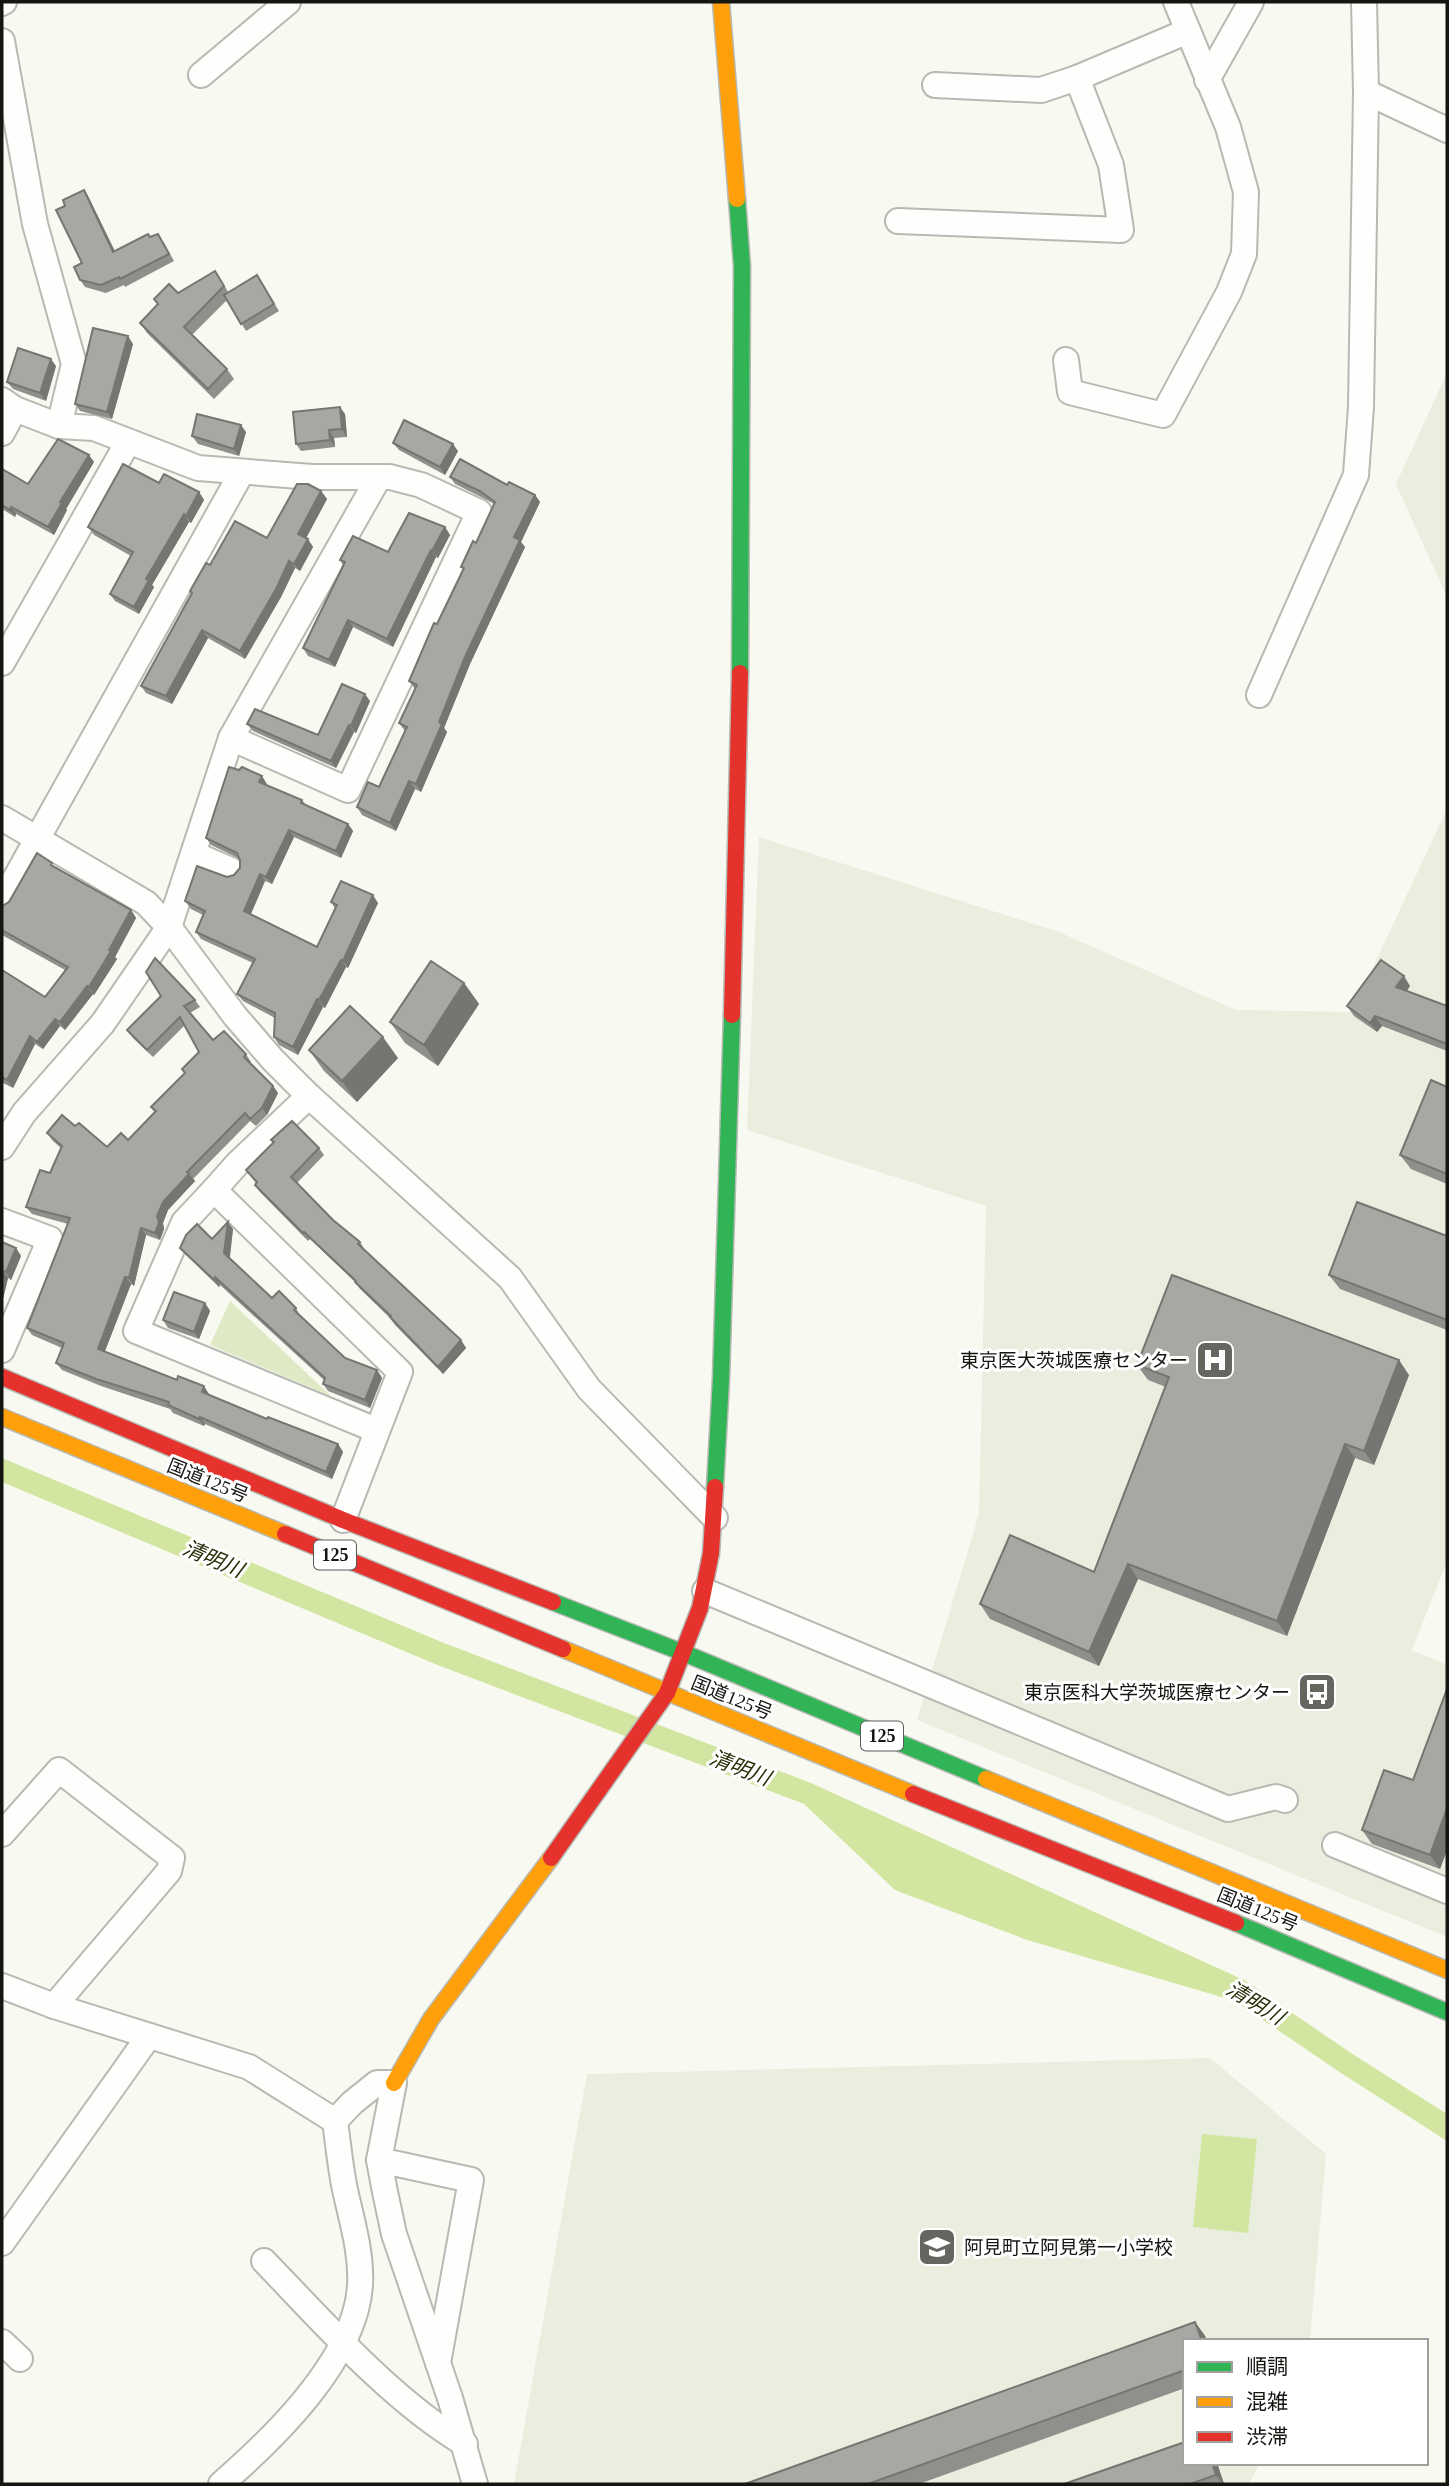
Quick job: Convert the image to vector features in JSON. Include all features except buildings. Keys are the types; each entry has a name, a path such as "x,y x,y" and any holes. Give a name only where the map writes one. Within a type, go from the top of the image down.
{"main road":[{"path":"394,2083 432,2019 567,1836 667,1693 705,1591 715,1518 740,712 742,266 721,2"},
{"name":"国道125号","path":"2,1377 343,1520 684,1653 1447,1970"},
{"name":"国道125号","path":"2,1417 939,1805 1256,1931 1447,2012"}],"street":[{"path":"201,75 288,2"},
{"path":"1066,360 1070,391 1163,415 1229,292 1244,254 1245,192 1228,127 1176,2"},
{"path":"1207,80 1251,2"},
{"path":"1259,695 1356,475 1361,407 1366,92 1364,2"},
{"path":"935,85 1041,90 1077,78 1188,31"},
{"path":"2,41 35,224 74,364 59,426"},
{"path":"898,221 1121,230 1111,165 1077,78"},
{"path":"1366,92 1447,130"},
{"path":"2,433 8,404 59,426 94,428 198,468 312,477 390,477 421,485 479,512 348,790 231,738"},
{"path":"2,663 128,442"},
{"path":"2,902 242,472"},
{"path":"2,1147 24,1113 103,1023 169,927 231,738 379,477"},
{"path":"2,818 146,903 169,927 235,1016 309,1097 510,1278 589,1389 715,1518"},
{"path":"194,854 231,870"},
{"path":"309,1097 237,1164 184,1222 136,1331 376,1430"},
{"path":"214,1190 400,1372 343,1520"},
{"path":"2,1221 50,1239 2,1350"},
{"path":"705,1591 1228,1809 1276,1797 1285,1800"},
{"path":"2,1834 59,1770 172,1858 169,1871 54,2006"},
{"path":"1335,1844 1447,1891"},
{"path":"2,1986 54,2006 249,2067 335,2121 344,2184 357,2242 360,2285 352,2322 344,2344 314,2389 254,2455 221,2484"},
{"path":"2,2243 149,2036"},
{"path":"335,2121 377,2083 394,2083 379,2160 394,2234 475,2484"},
{"path":"379,2160 471,2180 438,2364"},
{"path":"264,2261 344,2344 433,2426 464,2444"},
{"path":"2,2342 20,2359"}],"shaded area":[{"path":"1447,373 1447,597 1396,484"},
{"name":"東京医大茨城医療センター","path":"1447,809 1447,1561 1412,1650 1447,1665 1447,1937 917,1720 979,1514 986,1206 747,1130 759,837 1059,932 1236,1010 1352,1012"},
{"path":"230,1301 331,1396 210,1345"},
{"name":"阿見町立阿見第一小学校","path":"1210,2058 1326,2154 1310,2339 1183,2339 1183,2465 1259,2465 1249,2484 514,2484 587,2074"}],"water":[{"name":"清明川","path":"2,1458 444,1643 811,1783 1244,1980 1447,2114 1447,2141 1235,2001 1027,1940 895,1890 804,1804 435,1664 2,1482"},
{"path":"1202,2134 1257,2139 1248,2233 1193,2227"}],"traffic: fast":[{"path":"737,199 742,266 740,673"},
{"path":"715,1487 721,1379 732,1015"},
{"path":"553,1602 684,1653 986,1779"},
{"path":"1236,1923 1447,2012"}],"traffic: slow":[{"path":"721,2 737,199"},
{"path":"2,1417 285,1534"},
{"path":"563,1649 913,1794"},
{"path":"986,1779 1447,1970"},
{"path":"394,2083 431,2019 551,1858"}],"traffic: jam":[{"path":"732,1015 740,673"},
{"path":"2,1377 343,1520 553,1602"},
{"path":"551,1858 667,1693 700,1608 711,1553 715,1487"},
{"path":"285,1534 563,1649"},
{"path":"913,1794 1236,1923"}],"place":[{"name":"東京医大茨城医療センター","path":"1215,1360"},
{"name":"東京医科大学茨城医療センター","path":"1317,1692"},
{"name":"阿見町立阿見第一小学校","path":"937,2247"}]}
